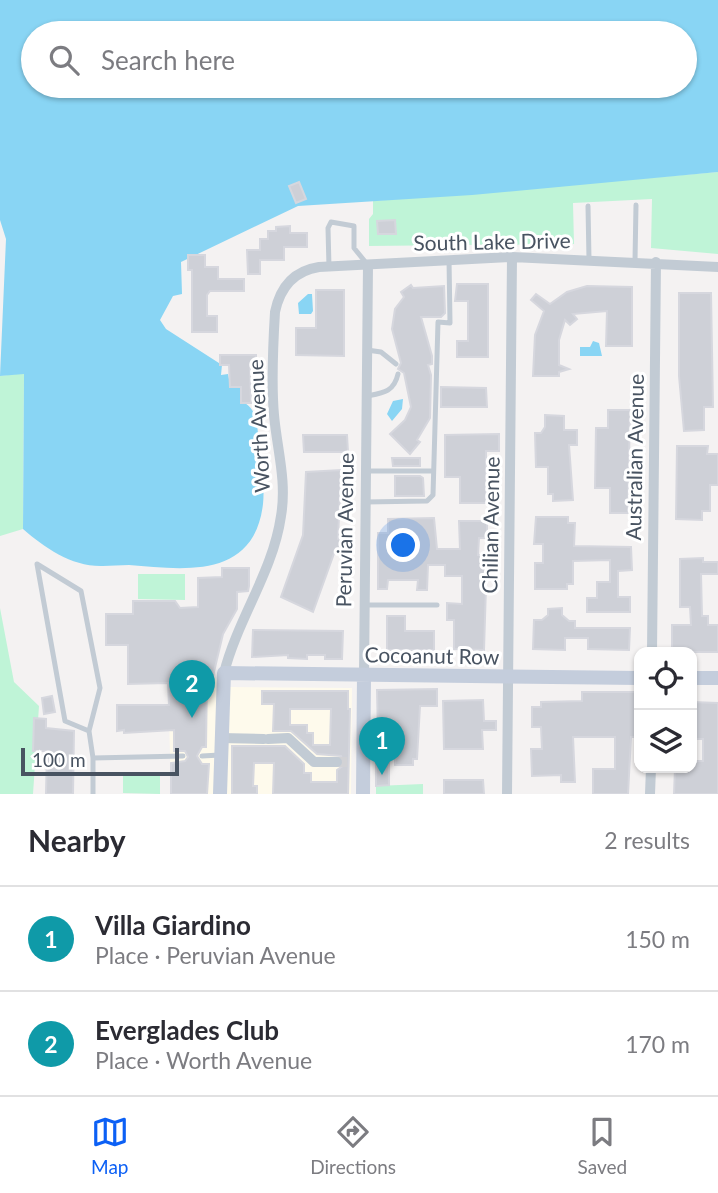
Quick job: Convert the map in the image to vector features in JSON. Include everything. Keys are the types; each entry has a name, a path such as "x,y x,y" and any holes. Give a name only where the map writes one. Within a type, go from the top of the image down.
{"street":[{"name":"South Lake Drive","path":"279,296 287,283 304,270 385,262 512,257 718,267"},
{"name":"Chilian Avenue","path":"507,794 512,257"},
{"name":"Australian Avenue","path":"652,647 656,262"},
{"name":"Peruvian Avenue","path":"363,794 368,265"},
{"name":"Worth Avenue","path":"220,794 224,673 236,632 268,565 282,515 283,472 274,414 275,322 279,296"},
{"name":"Cocoanut Row","path":"224,673 634,678"},
{"path":"697,678 718,678"},
{"path":"221,738 288,738 314,762 337,762"},
{"path":"650,794 651,773"}],"lane":[{"path":"635,261 636,205"},
{"path":"588,206 589,259"},
{"path":"328,267 328,228 331,222 354,226 354,248 368,265"},
{"path":"365,502 431,499 438,323 450,323 449,259"},
{"path":"367,350 380,352 396,364"},
{"path":"366,396 385,393 393,388 398,374"},
{"path":"366,471 433,471"},
{"path":"89,731 65,721 37,564 81,592 100,688 89,731 93,758 93,794"},
{"path":"364,605 437,605"},
{"path":"202,756 220,755"},
{"path":"93,758 183,756"}],"shaded area":[{"path":"168,676 214,677 227,687 352,688 351,794 171,794"}],"green space":[{"path":"718,172 718,254 651,248 652,199 573,203 574,244 369,246 369,219 373,214 373,201"},
{"path":"24,373 23,529 0,536 0,376"},
{"path":"138,574 185,574 185,600 138,599"},
{"path":"0,608 14,682 39,706 33,794 0,794"},
{"path":"123,776 160,776 160,794 123,793"},
{"path":"423,784 423,794 376,794 376,786"}],"water":[{"path":"0,0 718,0 718,172 472,195 298,206 181,262 182,294 173,296 160,320 166,329 222,365 221,375 228,374 230,384 240,385 240,401 251,408 256,419 264,489 257,529 246,547 230,558 212,565 171,568 81,563 60,555 23,529 24,374 0,376 6,239 0,220"},
{"path":"308,294 312,294 313,311 311,314 299,314 298,303"},
{"path":"593,341 599,343 602,356 580,356 580,347 590,347"},
{"path":"403,399 402,409 392,421 387,414 393,401"}],"building":[{"path":"299,182 306,199 296,203 289,186"},
{"path":"395,220 396,234 378,234 377,221"},
{"path":"290,226 290,233 307,233 307,247 284,247 284,260 260,260 260,274 248,274 247,250 260,250 260,239 268,239 268,231 276,231 276,227"},
{"path":"188,255 205,255 205,267 218,267 218,279 244,279 244,291 210,291 207,295 207,316 217,316 217,332 192,332 192,270 188,270"},
{"path":"457,284 488,284 488,357 457,357 457,341 468,341 468,301 455,301"},
{"path":"411,285 413,288 444,286 445,313 441,317 421,317 432,356 432,364 428,365 431,375 430,418 417,440 420,442 410,454 390,434 405,420 411,407 404,373 398,369 401,363 392,329 395,309 404,297 401,292"},
{"path":"587,286 632,287 632,346 606,346 607,311 573,314 577,319 570,325 565,320 559,340 559,365 569,369 559,372 559,376 533,376 535,335 544,311 531,300 536,294 550,304 567,292"},
{"path":"316,290 344,290 344,356 296,355 296,328 316,328"},
{"path":"679,293 711,293 713,407 704,407 704,430 684,431 679,376"},
{"path":"220,355 256,355 256,365 250,365 251,403 241,403 241,387 230,387 229,365 220,365"},
{"path":"441,387 486,388 487,407 441,407"},
{"path":"608,410 630,410 628,513 610,513 610,488 595,488 596,428 608,428"},
{"path":"545,415 564,416 564,430 577,430 577,445 569,445 573,500 553,501 553,494 548,494 548,467 536,467 535,433 541,433 545,427"},
{"path":"499,434 499,451 486,451 486,503 460,503 460,477 445,477 445,435"},
{"path":"303,435 347,435 348,452 304,452"},
{"path":"677,446 708,446 707,454 718,454 718,485 710,485 710,511 702,511 702,520 676,519"},
{"path":"392,458 420,458 420,466 393,466"},
{"path":"341,470 338,539 350,542 348,551 336,548 313,612 281,597 303,535 306,472"},
{"path":"395,476 423,478 424,496 395,496"},
{"path":"536,517 568,517 568,523 575,523 574,546 631,547 632,570 618,571 618,597 630,597 630,612 587,612 587,598 597,598 597,582 610,582 610,560 573,561 573,584 567,584 567,589 535,589 535,563 543,563 543,544 534,544"},
{"path":"434,518 437,549 460,549 459,521 487,521 487,538 479,538 478,555 487,555 484,650 454,649 454,620 447,620 447,603 462,604 462,576 445,576 445,565 428,565 427,590 417,590 418,580 388,580 387,589 378,589 378,533 388,533 388,519"},
{"path":"703,558 703,562 718,562 718,574 701,574 702,616 708,616 708,625 718,625 718,652 697,652 697,647 672,647 672,625 691,625 690,607 680,607 680,559"},
{"path":"222,568 249,568 249,586 248,591 237,592 237,609 223,634 213,676 207,676 206,747 202,747 197,756 202,764 209,764 207,794 171,794 171,763 185,761 188,757 185,751 174,751 174,730 124,733 124,730 117,731 117,705 169,705 168,683 128,684 128,645 106,645 106,614 133,614 133,601 175,601 180,608 198,607 198,578 222,577"},
{"path":"562,608 562,615 569,621 575,621 575,628 630,628 629,650 588,649 588,638 565,638 565,650 533,649 534,620 542,620 548,615 548,609"},
{"path":"387,616 405,616 405,631 434,631 434,650 387,650"},
{"path":"253,630 343,631 342,659 325,659 325,655 307,655 307,659 288,658 288,655 252,657"},
{"path":"437,689 437,706 420,706 417,759 413,759 413,765 395,765 395,733 378,733 377,690"},
{"path":"262,691 348,691 348,794 273,794 274,763 254,763 253,786 257,786 257,794 232,794 232,746 285,746 304,764 304,773 311,773 311,782 337,782 337,770 344,765 341,756 317,754 291,731 273,731 274,704 262,704","holes":["290,709 331,709 330,745 313,745 313,733 307,733 307,725 290,725"]},
{"path":"582,692 634,692 634,737 631,737 628,794 593,794 593,769 615,769 615,737 573,737 575,782 561,782 561,775 532,776 531,749 542,749 541,727 532,727 532,707 541,707 541,702 582,701"},
{"path":"52,696 55,712 44,714 42,698"},
{"path":"483,700 484,721 496,721 496,730 482,730 483,749 444,749 443,701"},
{"path":"697,702 718,703 718,794 674,794 675,773 697,773 697,761 703,761 703,739 697,739"},
{"path":"34,718 46,719 46,728 74,731 73,794 46,794 47,751 33,751"},
{"path":"376,760 389,760 389,785 376,786"},
{"path":"444,780 483,780 484,794 444,794"}],"tunnel":[{"path":"337,762 350,762"}],"place":[{"name":"Everglades Club","path":"192,718"},
{"name":"Villa Giardino","path":"382,775"}]}
